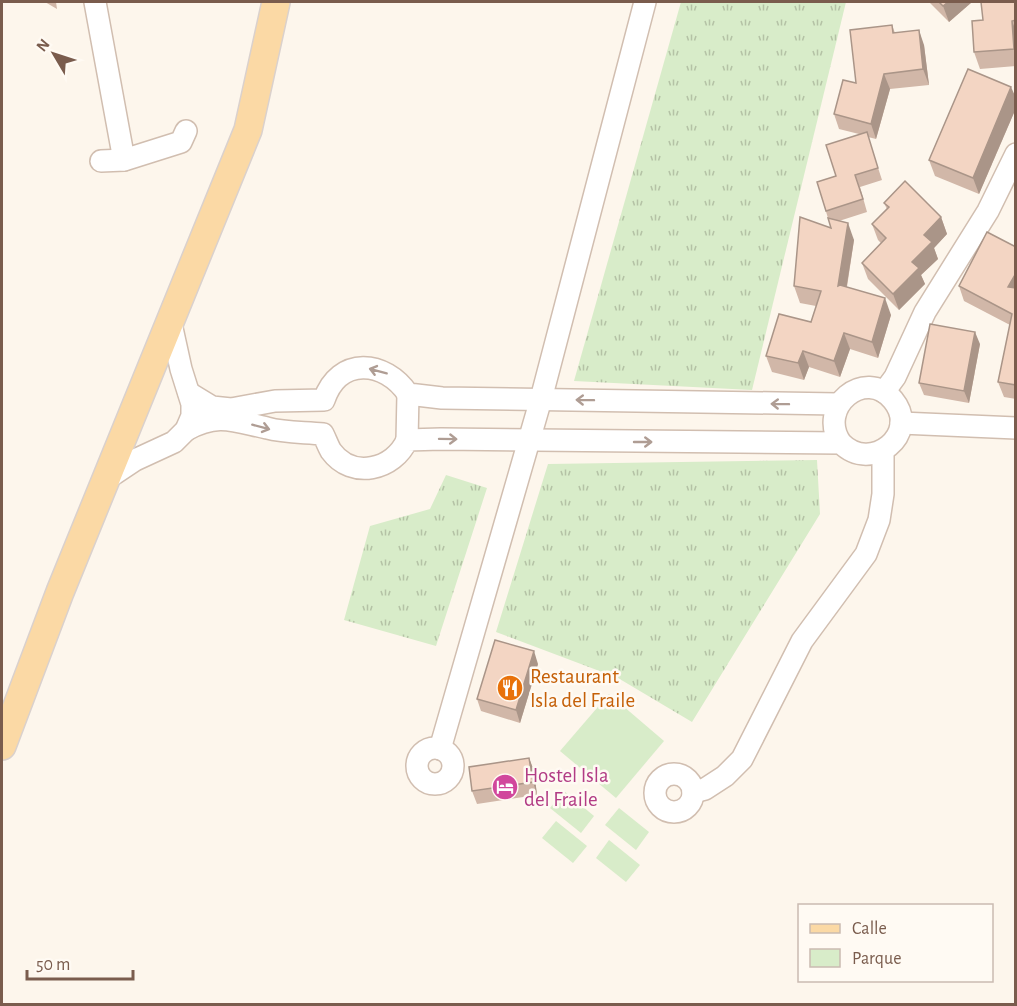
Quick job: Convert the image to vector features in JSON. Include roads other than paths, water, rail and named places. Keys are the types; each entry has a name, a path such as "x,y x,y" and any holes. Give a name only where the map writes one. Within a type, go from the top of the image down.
{"main road":[{"path":"2,746 60,592 248,130 276,2"}],"street":[{"path":"95,2 124,160"},
{"path":"268,2 269,32"},
{"path":"440,748 541,399 645,2"},
{"path":"101,161 124,160 181,142 186,131"},
{"path":"884,392 895,377 925,312 988,211 1016,154"},
{"path":"170,319 192,416 186,430"},
{"path":"152,365 174,374 187,388 212,407 231,408 275,401 324,400"},
{"path":"365,368 390,374 408,394 407,440 404,448 386,465 370,468 348,465 332,452 323,434 324,400 328,388 337,377 350,370 365,368"},
{"path":"407,440 841,443 859,454 883,451 894,442 901,423 897,405 884,392 869,387 860,388 847,395 838,404 834,423 841,443"},
{"path":"408,394 441,398 838,404"},
{"path":"108,478 135,460 174,442 186,430 199,422 213,419 234,419 269,429 323,434"},
{"path":"901,423 1016,428"},
{"path":"120,444 155,452"},
{"path":"693,792 705,789 725,776 742,759 802,641 866,554 879,520 883,494 883,451"}],"place":[{"name":"Restaurant Isla del Fraile","path":"510,688"},
{"name":"Hostel Isla del Fraile","path":"505,787"}]}
